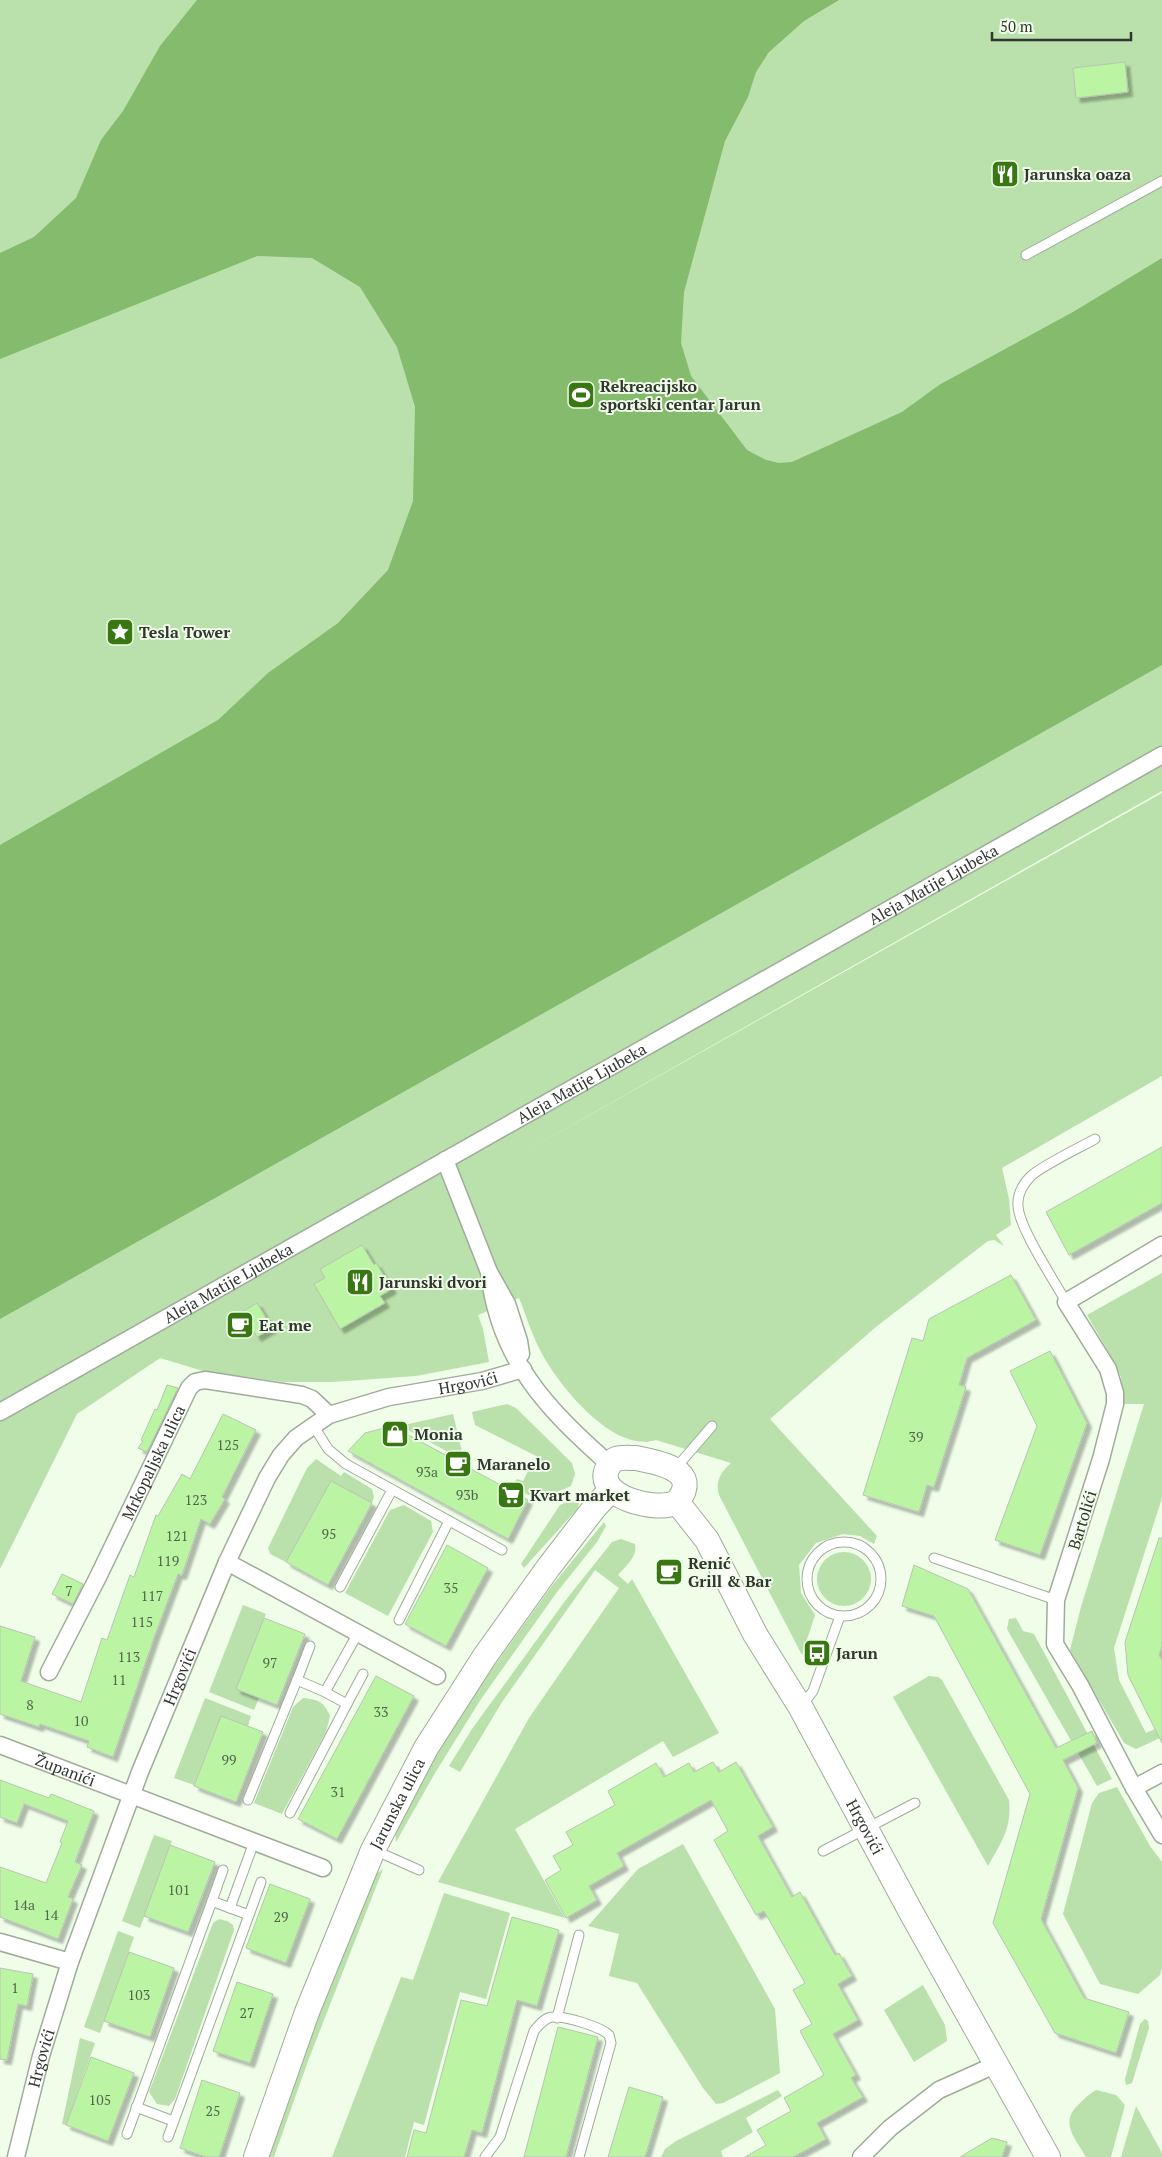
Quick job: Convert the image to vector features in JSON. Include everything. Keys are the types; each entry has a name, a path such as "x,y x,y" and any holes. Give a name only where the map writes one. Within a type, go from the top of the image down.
{"street":[{"name":"Aleja Matije Ljubeka","path":"0,1412 1162,755"},
{"path":"444,1160 489,1272 507,1304 519,1341 522,1369 546,1404 609,1464"},
{"path":"1066,1302 1162,1245"},
{"name":"Bartolići","path":"1066,1302 1108,1369 1116,1393 1101,1459 1056,1600 1055,1644 1080,1685 1134,1788 1162,1835"},
{"name":"Hrgovići","path":"16,2157 42,2056 70,1962 131,1796 227,1562 267,1478 281,1455 296,1438 329,1415 389,1397 482,1381 522,1369"},
{"name":"Mrkopaljska ulica","path":"49,1672 98,1577 188,1388 195,1382 205,1380 302,1395 312,1399 329,1415"},
{"path":"636,1458 662,1463 675,1469 684,1482 684,1490 677,1502 671,1506 652,1506 631,1500 611,1490 605,1479 605,1472 609,1464 615,1459 636,1458"},
{"name":"Jarunska ulica","path":"256,2157 307,2012 373,1850 426,1748 456,1699 548,1568 595,1507 611,1490"},
{"name":"Hrgovići","path":"677,1502 707,1540 755,1634 801,1708 1048,2157"},
{"path":"227,1562 437,1676"},
{"name":"Županići","path":"0,1745 131,1796"},
{"path":"1134,1788 1162,1773"},
{"path":"131,1796 323,1868"},
{"path":"0,1942 70,1962"},
{"path":"861,2157 890,2128 939,2090 997,2064"}],"lane":[{"path":"1026,255 1162,181"},
{"path":"1066,1302 1021,1222 1018,1196 1023,1185 1032,1175 1095,1139"},
{"path":"313,1425 328,1449 346,1464 502,1550"},
{"path":"675,1469 712,1426"},
{"path":"340,1587 392,1490"},
{"path":"399,1620 449,1521"},
{"path":"835,1543 854,1543 865,1548 873,1555 881,1575 881,1586 874,1601 862,1612 851,1616 840,1616 829,1613 818,1606 811,1597 807,1585 807,1573 811,1561 819,1551 835,1543"},
{"path":"934,1558 1056,1600"},
{"path":"801,1708 813,1691 840,1616"},
{"path":"326,1692 358,1633"},
{"path":"248,1800 310,1646"},
{"path":"290,1813 363,1674"},
{"path":"297,1680 326,1692 347,1704"},
{"path":"823,1852 915,1803"},
{"path":"230,1908 254,1842"},
{"path":"373,1850 419,1870"},
{"path":"127,2134 224,1870"},
{"path":"168,2137 261,1882"},
{"path":"212,1901 249,1915"},
{"path":"557,2018 579,1935"},
{"path":"485,2157 500,2137 534,2031 546,2020 557,2018 598,2027 609,2035 611,2043 578,2157"},
{"path":"136,2107 173,2121"}],"shaded area":[{"name":"Rekreacijsko sportski centar Jarun","path":"0,0 1162,0 1162,791 494,1169 1162,793 1162,1076 1002,1168 1009,1199 1011,1225 996,1235 1004,1246 994,1240 988,1241 877,1326 770,1419 877,1536 874,1544 860,1536 843,1534 816,1543 799,1565 801,1593 815,1615 802,1655 719,1495 718,1481 724,1470 731,1463 656,1440 639,1442 622,1436 605,1426 572,1396 547,1363 536,1342 519,1298 478,1315 483,1329 489,1362 416,1376 332,1382 284,1382 203,1371 160,1358 77,1414 0,1569"},
{"path":"197,0 839,0 804,21 769,52 756,72 748,97 725,141 684,292 681,343 691,376 747,450 766,460 779,463 792,462 902,412 939,385 1073,312 1162,258 1162,665 0,1319 0,845 218,720 268,673 338,623 388,570 413,501 415,407 397,347 360,287 312,258 257,256 0,359 0,253 34,237 76,198 101,140 123,111 160,46"},
{"path":"1162,1273 1162,1498 1114,1648 1119,1680 1146,1733 1162,1726 1160,1738 1136,1749 1124,1743 1070,1650 1081,1607 1144,1404 1123,1404 1121,1377 1087,1315"},
{"path":"507,1404 516,1408 572,1463 575,1474 571,1486 554,1493 543,1503 512,1486 517,1479 523,1481 536,1456 475,1425 472,1412"},
{"path":"453,1414 463,1456 457,1457 408,1430 404,1425"},
{"path":"316,1459 341,1476 344,1472 372,1489 374,1497 372,1503 331,1481 286,1562 270,1554 268,1548 307,1468"},
{"path":"567,1502 579,1503 578,1508 524,1568 521,1564 560,1505"},
{"path":"404,1505 431,1521 433,1532 388,1616 345,1593 390,1510"},
{"path":"604,1522 606,1526 597,1542 557,1592 481,1699 435,1773 396,1842 395,1831 428,1769 474,1694 551,1587"},
{"path":"621,1539 635,1544 635,1553 631,1561 618,1575 628,1584 632,1579 719,1733 673,1757 663,1741 515,1829 565,1918 438,1882 529,1718 619,1588 595,1570 502,1702 460,1772 449,1766 472,1729 565,1601 612,1542"},
{"path":"839,1552 849,1552 859,1556 867,1564 871,1579 867,1594 859,1602 849,1606 839,1606 829,1602 821,1594 817,1584 817,1574 821,1564 829,1556"},
{"path":"243,1605 266,1614 236,1689 259,1698 254,1710 209,1692"},
{"path":"1016,1618 1023,1631 1034,1634 1112,1779 1097,1786 1007,1629 1009,1619"},
{"path":"929,1676 938,1677 942,1680 1009,1800 1007,1827 988,1866 893,1697"},
{"path":"205,1698 251,1716 248,1726 221,1716 194,1785 174,1778"},
{"path":"303,1698 320,1702 330,1716 326,1732 282,1814 254,1803 293,1707"},
{"path":"1117,1787 1150,1846 1162,1862 1162,1968 1160,1975 1138,1994 1100,1984 1063,1914 1092,1803 1099,1793"},
{"path":"154,1835 172,1841 140,1928 122,1921"},
{"path":"683,1844 775,2009 780,2073 723,2103 716,2104 703,2088 637,1983 609,1976 619,1934 588,1926 638,1869"},
{"path":"383,1869 308,2061 274,2157 266,2157 332,1976 376,1874"},
{"path":"444,1893 510,1913 486,1999 460,1992 424,2125 414,2122 405,2157 332,2157 401,1977 413,1980"},
{"path":"219,1919 233,1925 234,1930 175,2099 169,2106 157,2104 149,2092 213,1923"},
{"path":"118,1931 134,1937 100,2033 84,2027"},
{"path":"923,1985 945,2025 947,2041 914,2062 884,2010"},
{"path":"1145,2019 1148,2021 1149,2028 1132,2083 1126,2085 1125,2079 1140,2024"},
{"path":"80,2038 95,2043 66,2125 62,2124"},
{"path":"778,2090 782,2096 746,2118 753,2132 721,2151 723,2157 661,2157 665,2149 676,2141"},
{"path":"1096,2090 1116,2095 1125,2105 1111,2157 1086,2157 1071,2131 1070,2118 1072,2112"},
{"path":"1136,2106 1162,2153 1162,2157 1121,2157"}],"building":[{"path":"1125,62 1128,92 1076,98 1073,68"},
{"path":"1162,1147 1162,1203 1069,1255 1046,1212"},
{"path":"362,1245 392,1289 380,1296 385,1303 340,1329 314,1284 325,1278 320,1269"},
{"path":"1011,1275 1036,1320 967,1358 959,1385 966,1387 934,1487 927,1485 919,1512 863,1495 912,1338 923,1341 929,1319"},
{"path":"257,1303 272,1328 257,1337 242,1312"},
{"path":"1050,1351 1087,1423 1040,1555 995,1540 1037,1426 1010,1371"},
{"path":"167,1385 178,1388 147,1452 138,1448 143,1441 141,1440 155,1409 157,1410"},
{"path":"223,1414 256,1430 222,1497 225,1499 210,1524 201,1519 182,1575 178,1574 155,1635 113,1757 87,1747 89,1741 40,1724 39,1727 0,1714 0,1626 35,1637 21,1681 81,1702 102,1638 107,1640 130,1575 134,1577 156,1515 158,1516 182,1474 190,1479"},
{"path":"384,1428 403,1432 528,1500 508,1539 348,1451 365,1433"},
{"path":"331,1481 372,1503 328,1585 286,1562"},
{"path":"1159,1538 1162,1538 1162,1646 1159,1655 1162,1660 1162,1743 1128,1675 1125,1642"},
{"path":"447,1545 488,1568 446,1646 405,1624"},
{"path":"914,1565 968,1589 1056,1748 1092,1731 1097,1743 1063,1760 1078,1788 1041,1919 1084,1998 1129,2012 1116,2053 1055,2033 993,1923 1030,1794 934,1616 902,1606"},
{"path":"62,1574 83,1584 73,1604 52,1594"},
{"path":"264,1618 305,1634 277,1705 236,1689"},
{"path":"376,1676 414,1696 337,1839 298,1819"},
{"path":"221,1716 263,1732 236,1802 194,1786"},
{"path":"713,1762 719,1772 736,1762 773,1827 758,1836 792,1897 800,1892 835,1955 839,1953 852,1976 838,1984 858,2020 833,2034 856,2075 851,2078 863,2097 817,2123 826,2139 793,2157 745,2157 766,2145 757,2130 791,2111 784,2098 824,2075 800,2031 812,2024 793,1990 805,1983 764,1911 756,1915 714,1840 728,1831 711,1800 617,1853 624,1866 589,1886 597,1900 566,1918 545,1880 561,1870 553,1856 573,1845 566,1832 615,1805 608,1791 656,1763 664,1777 689,1763 694,1772"},
{"path":"0,1780 49,1798 51,1794 94,1811 75,1862 82,1865 68,1897 73,1899 58,1939 0,1917 0,1867 46,1883 62,1843 60,1842 68,1821 24,1804 17,1823 0,1817"},
{"path":"170,1845 215,1862 188,1932 144,1916"},
{"path":"270,1884 310,1899 286,1963 246,1948"},
{"path":"512,1917 559,1930 537,2006 517,2000 482,2133 472,2130 464,2157 407,2157 414,2130 426,2133 461,2000 487,2006"},
{"path":"129,1952 174,1968 150,2037 104,2021"},
{"path":"0,1968 33,1974 27,2006 18,2004 7,2060 0,2059"},
{"path":"237,1982 273,1994 250,2063 213,2051"},
{"path":"558,2027 598,2037 566,2157 524,2157"},
{"path":"91,2057 134,2073 108,2141 66,2125"},
{"path":"202,2080 240,2093 219,2157 206,2157 180,2148"},
{"path":"629,2087 663,2097 645,2157 608,2157"},
{"path":"992,2138 1007,2142 1002,2157 960,2157"}],"place":[{"name":"Jarunska oaza","path":"1005,174"},
{"name":"Rekreacijsko sportski centar Jarun","path":"581,395"},
{"name":"Tesla Tower","path":"120,632"},
{"name":"Jarunski dvori","path":"360,1282"},
{"name":"Eat me","path":"240,1325"},
{"name":"Monia","path":"395,1434"},
{"name":"Maranelo","path":"458,1464"},
{"name":"Kvart market","path":"511,1495"},
{"name":"Renić Grill & Bar","path":"669,1572"},
{"name":"Jarun","path":"817,1653"}]}
